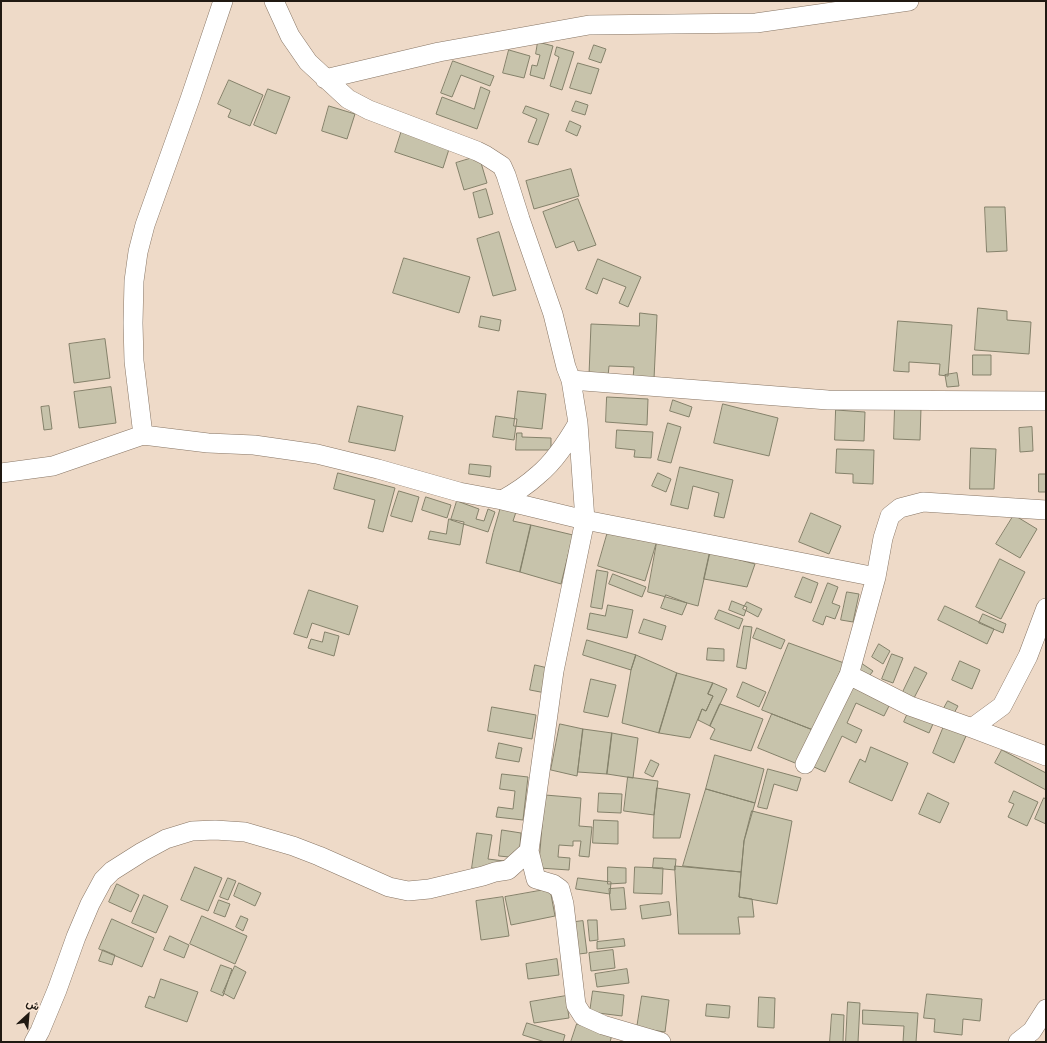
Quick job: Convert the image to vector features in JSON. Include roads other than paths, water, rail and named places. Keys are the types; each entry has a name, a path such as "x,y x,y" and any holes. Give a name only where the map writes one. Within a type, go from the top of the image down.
{"street":[{"path":"143,435 134,361 134,281 138,252 145,225 223,1"},
{"path":"274,1 290,36 308,62 348,99 369,110 477,151 502,166 506,175 553,314 566,367 571,380 578,424 585,520 554,671 529,850 536,879 553,884 560,890 564,904 576,1005 583,1016 604,1025 661,1042"},
{"path":"325,78 439,52 589,25 756,23 909,1"},
{"path":"571,380 828,400 1046,401"},
{"path":"502,500 521,489 538,475 553,460 567,442 578,424"},
{"path":"1,473 53,466 143,435 208,443 254,445 317,454 460,492 502,500 585,520 876,578"},
{"path":"805,764 849,675 876,578 883,538 890,516 900,508 923,502 1046,510"},
{"path":"972,728 1002,706 1028,656 1046,608"},
{"path":"849,675 910,706 1046,756"},
{"path":"34,1042 57,990 76,937 90,904 103,880 112,871 166,839 192,831 215,830 246,832 293,846 390,887 408,891 429,889 508,870 529,850"},
{"path":"1018,1042 1032,1031 1046,1009"}]}
